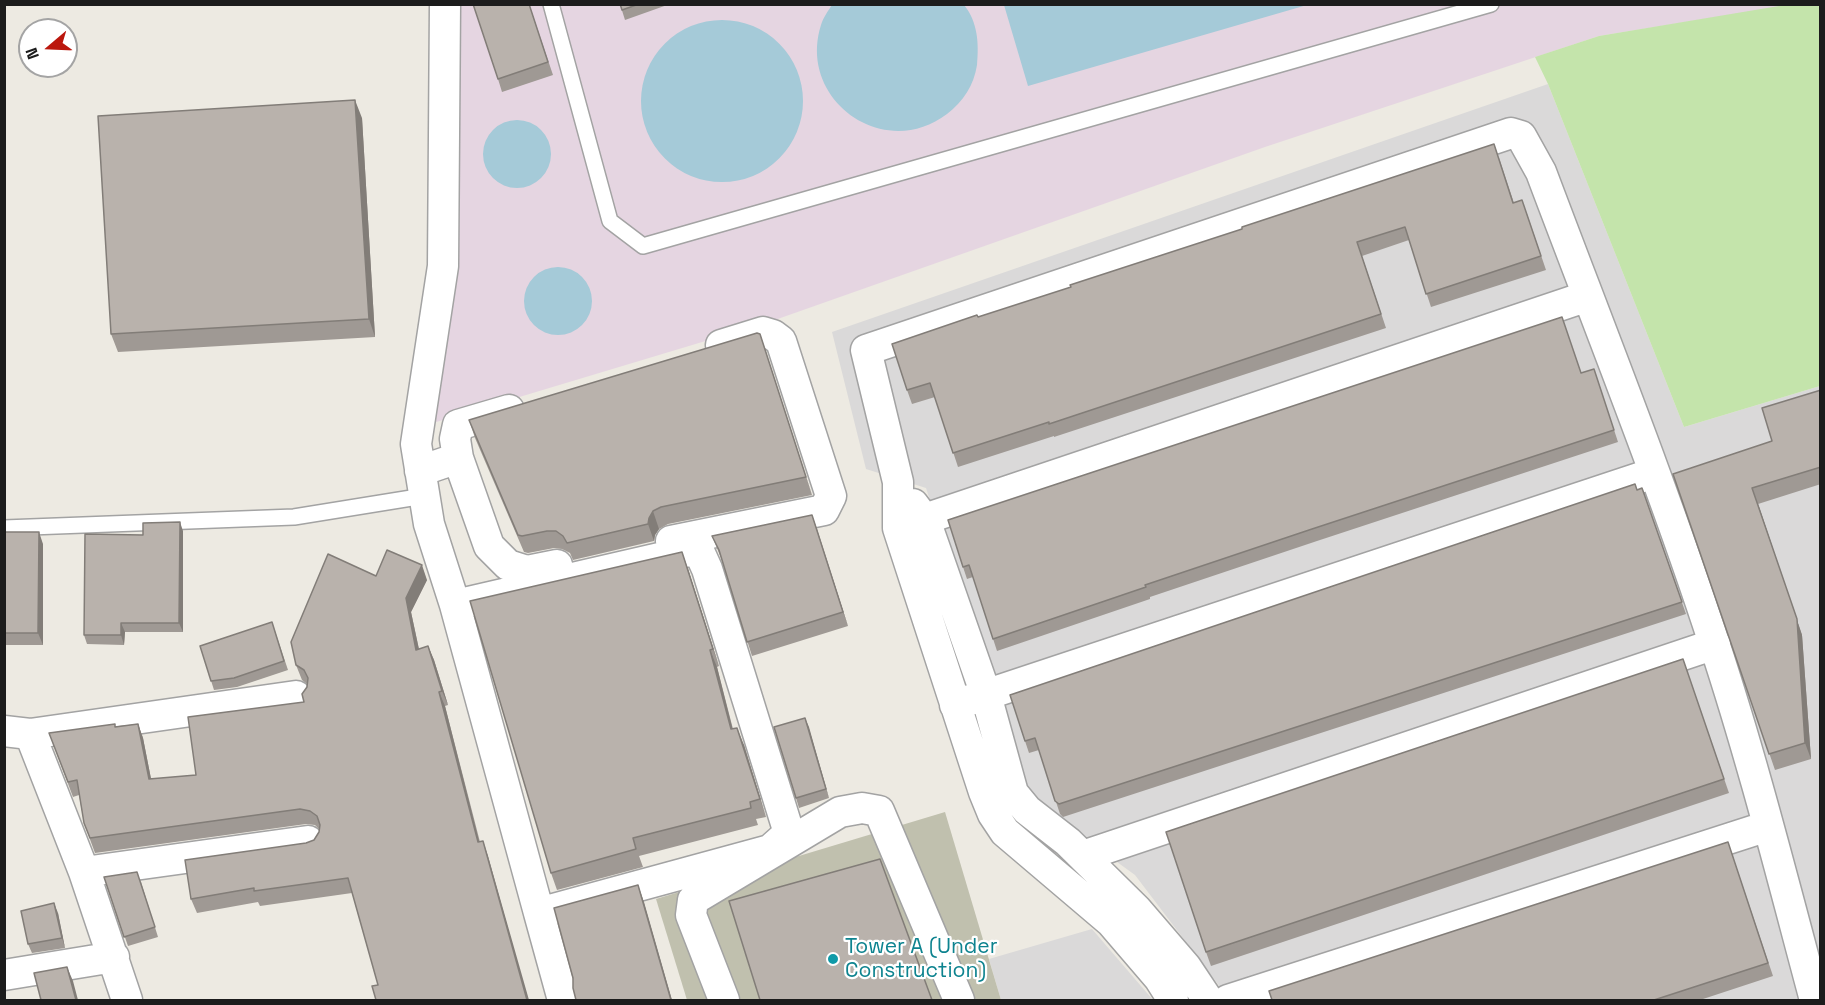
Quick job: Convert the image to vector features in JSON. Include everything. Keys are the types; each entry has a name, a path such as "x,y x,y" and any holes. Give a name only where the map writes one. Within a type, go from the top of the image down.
{"street":[{"path":"445,4 443,266 416,444 429,524 455,605 563,1000"},
{"path":"1208,1000 1186,967 1137,910 1068,842 1027,810 1013,793 986,695 912,524 898,482 866,350 1511,133 1521,136 1541,172 1654,472 1715,644 1768,826 1815,1000"},
{"path":"912,524 1588,296"},
{"path":"537,401 459,425 456,439 458,458 489,546 508,566 527,571 824,510 831,496 781,341 763,332 695,353"},
{"path":"422,483 458,458"},
{"path":"955,705 1654,472"},
{"path":"912,524 955,705 993,814 1005,832 1111,922 1159,978 1173,1000"},
{"path":"455,605 698,549 707,569 789,833 770,850 539,913"},
{"path":"1083,856 1715,644"},
{"path":"127,1000 84,872 17,733 296,696"},
{"path":"724,1000 691,915 693,900 840,812 862,808 879,811 959,1000"},
{"path":"1228,1000 1768,826"},
{"path":"84,872 308,842"},
{"path":"4,975 114,957"}],"lane":[{"path":"551,4 610,221 643,246 1491,4"},
{"path":"4,528 294,517 422,483"}],"shaded area":[{"path":"459,5 1791,5 1599,36 1265,147 772,321 423,426"},
{"path":"1548,84 1684,427 1820,386 1820,1000 1230,1000 1135,875 1052,815 1024,789 926,488 866,469 832,332"},
{"path":"945,812 1001,1000 687,1000 656,899"},
{"path":"1092,929 1153,1000 1001,1000 989,959"}],"green space":[{"path":"1791,4 1820,5 1820,386 1684,427 1548,84 1535,57 1599,36"}],"water":[{"path":"1004,4 1307,5 1028,86"},
{"path":"832,5 964,5 975,26 978,49 976,72 967,92 947,114 923,127 897,131 873,127 851,116 834,99 822,77 817,52 821,25"},
{"path":"722,20 753,26 779,44 797,70 803,101 797,132 779,158 753,176 722,182 691,176 665,158 647,132 641,101 647,70 665,44 691,26"},
{"path":"510,120 524,120 536,125 546,135 551,154 546,173 536,183 524,188 510,188 498,183 488,173 483,161 483,147 488,135 498,125"},
{"path":"551,267 565,267 577,272 587,282 592,301 587,320 577,330 565,335 551,335 539,330 529,320 524,308 524,294 529,282 539,272"}],"building":[{"path":"473,4 529,4 548,62 498,79"},
{"path":"620,4 639,4 622,10"},
{"path":"355,100 369,319 111,334 98,116"},
{"path":"1494,144 1513,203 1522,200 1541,256 1426,294 1405,227 1357,242 1381,314 1049,424 1049,422 953,453 930,383 907,390 892,344 977,315 978,317 1071,287 1070,285"},
{"path":"1562,317 1581,373 1594,369 1614,430 1145,585 1146,587 993,639 969,565 963,567 948,520"},
{"path":"757,333 760,334 806,477 661,507 653,511 648,524 567,543 556,531 518,535 469,420"},
{"path":"1821,390 1821,467 1752,488 1797,619 1805,743 1769,754 1673,474 1772,441 1762,408"},
{"path":"1635,484 1637,490 1642,488 1682,602 1059,804 1055,801 1035,738 1025,741 1010,695"},
{"path":"812,515 843,612 747,642 719,550 712,536"},
{"path":"180,522 179,623 121,623 121,635 84,635 85,534 143,535 143,523"},
{"path":"4,532 39,532 38,633 4,633"},
{"path":"387,550 422,565 406,598 416,650 428,646 442,691 439,692 478,842 483,841 527,1000 376,1000 372,986 378,985 348,878 254,891 254,888 191,899 185,860 306,843 314,840 319,832 320,825 317,816 310,811 300,809 90,838 84,823 77,780 68,782 49,733 115,724 115,727 138,724 149,779 196,775 188,717 304,702 302,694 307,687 308,678 304,670 296,665 291,642 328,554 376,576"},
{"path":"682,552 713,649 710,650 731,729 737,728 760,799 750,802 751,808 633,838 636,849 551,873 470,601"},
{"path":"272,622 284,661 234,678 211,681 200,646"},
{"path":"1683,659 1724,779 1206,952 1166,832"},
{"path":"805,718 826,789 796,798 774,727"},
{"path":"1728,842 1768,963 1654,1000 1272,1000 1269,991"},
{"name":"Tower A (Under Construction)","path":"880,859 932,1000 760,1000 729,901"},
{"path":"137,872 155,927 124,937 104,877"},
{"path":"638,885 671,1000 576,1000 573,978 554,908"},
{"path":"54,903 62,938 28,944 21,911"},
{"path":"67,967 76,1000 41,1000 34,973"}],"place":[{"name":"Tower A (Under Construction)","path":"833,959"}]}
